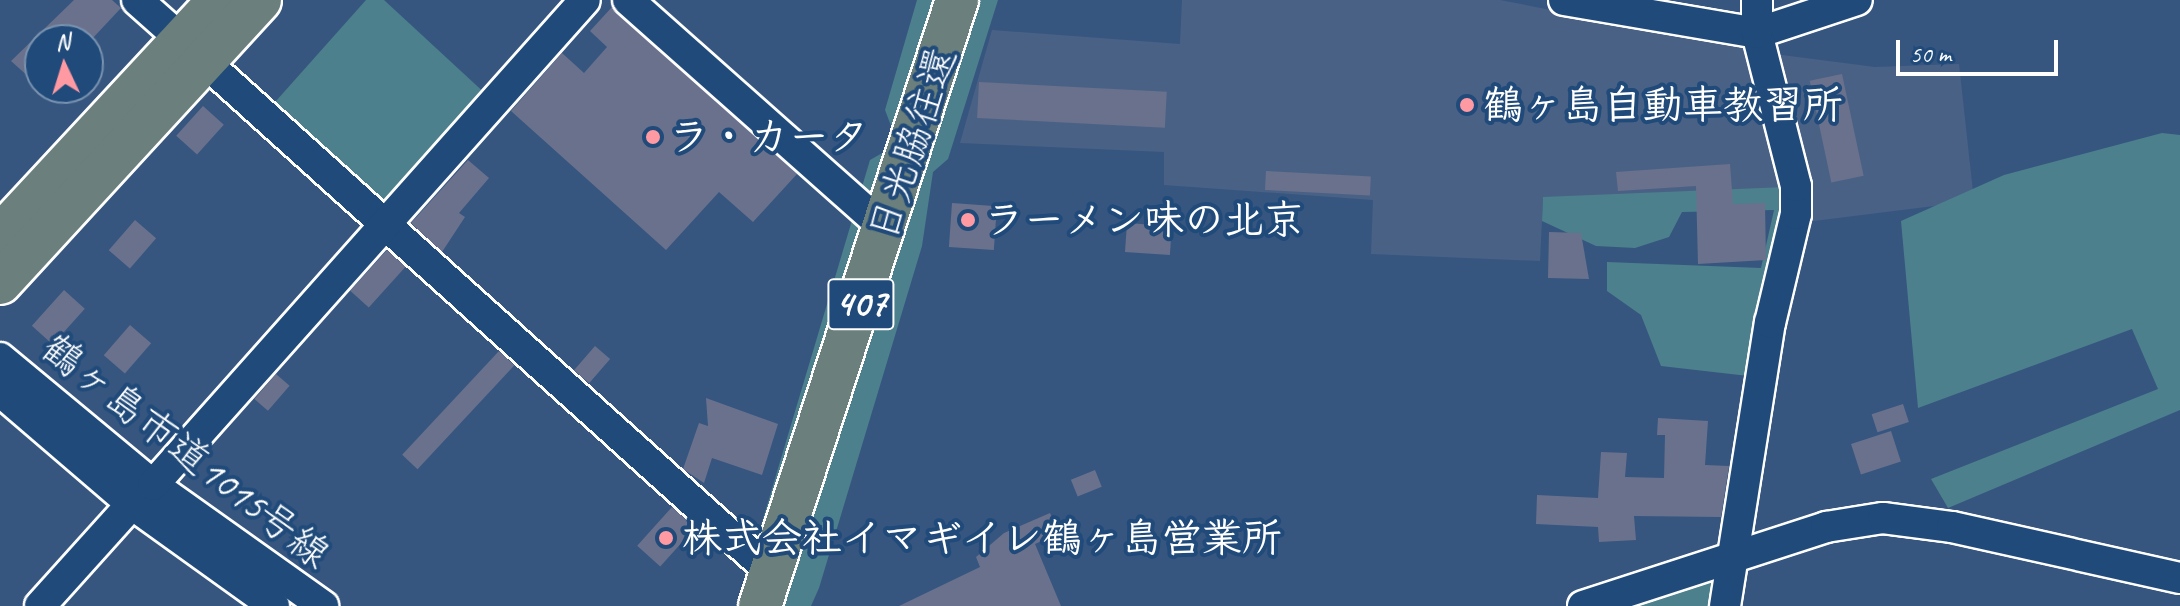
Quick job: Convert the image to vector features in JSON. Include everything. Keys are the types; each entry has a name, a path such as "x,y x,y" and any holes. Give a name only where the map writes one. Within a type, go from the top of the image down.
{"highway":[{"path":"0,283 193,51 219,0"},
{"path":"0,236 193,51 260,0"},
{"name":"日光脇往還","path":"766,589 886,229 957,0"}],"street":[{"path":"137,0 385,226 766,589"},
{"path":"40,606 385,226 585,0"},
{"path":"628,0 886,229"},
{"path":"1564,0 1757,33 1857,0"},
{"path":"1725,606 1770,323 1796,214 1796,186 1757,33 1757,0"},
{"name":"鶴ヶ島市道1015号線","path":"0,358 142,494 274,606"},
{"name":"鶴ヶ島市道1015号線","path":"0,391 142,494 323,606"},
{"path":"1583,606 1735,554 1826,527 1883,518 1952,527 2180,578"}],"shaded area":[{"name":"鶴ヶ島自動車教習所","path":"1182,0 1500,0 1774,54 1875,67 1959,64 1974,201 1806,222 1803,187 1543,198 1540,261 1371,254 1373,200 1164,185 1164,152 960,143 992,30 1180,44"}],"green space":[{"path":"366,0 384,0 489,97 383,214 268,110"},
{"path":"917,0 998,0 948,159 933,172 922,246 819,588 811,606 737,606 870,160 898,144 885,110"},
{"path":"2162,133 2180,135 2180,410 1948,508 1931,479 2158,389 2132,329 1918,408 1901,221 2004,175"},
{"path":"1786,187 1757,377 1661,366 1641,315 1607,291 1607,262 1761,268 1774,210 1682,212 1669,237 1635,248 1596,246 1542,221 1543,197"},
{"path":"1717,572 1720,606 1617,606"}],"building":[{"path":"74,0 112,0 121,8 104,26 49,24"},
{"name":"ラ・カータ","path":"612,7 797,174 753,222 719,192 666,250 511,111 562,53 584,73 607,47 590,31"},
{"path":"24,48 24,73 11,61"},
{"path":"1842,74 1864,176 1831,183 1810,81"},
{"path":"979,82 1167,92 1165,128 977,118"},
{"path":"203,106 224,125 197,154 176,136"},
{"path":"468,160 489,178 459,213 465,217 442,252 411,223"},
{"path":"1730,164 1733,204 1765,203 1766,260 1698,264 1696,186 1618,191 1616,172"},
{"path":"1266,171 1371,176 1370,195 1265,190"},
{"path":"952,203 997,206 994,250 949,247"},
{"path":"135,220 156,238 130,269 109,250"},
{"path":"1127,223 1172,226 1170,255 1125,252"},
{"path":"1549,232 1581,233 1589,279 1548,278"},
{"path":"387,250 406,267 369,308 350,291"},
{"path":"64,290 85,309 53,344 32,326"},
{"path":"130,325 151,343 125,374 104,355"},
{"path":"595,346 610,359 589,383 574,370"},
{"path":"499,351 514,365 418,469 402,455"},
{"path":"276,374 290,386 268,411 254,399"},
{"path":"706,398 778,424 762,475 712,458 704,483 683,469 699,423 708,426"},
{"path":"1903,404 1909,422 1877,432 1872,414"},
{"path":"1658,418 1708,421 1705,465 1729,466 1721,517 1634,516 1636,540 1599,542 1598,527 1536,524 1537,495 1598,498 1601,452 1627,453 1625,477 1664,478 1665,435 1657,435"},
{"path":"1891,431 1901,461 1861,474 1851,444"},
{"path":"1095,470 1102,487 1078,496 1071,480"},
{"path":"672,507 695,528 660,566 637,546"},
{"path":"1050,513 1059,533 1035,544 1061,606 899,606 980,567 976,557 1004,533"}],"place":[{"name":"鶴ヶ島自動車教習所","path":"1467,105"},
{"name":"ラ・カータ","path":"653,137"},
{"name":"ラーメン味の北京","path":"968,220"},
{"name":"株式会社イマギイレ鶴ヶ島営業所","path":"666,538"}]}
